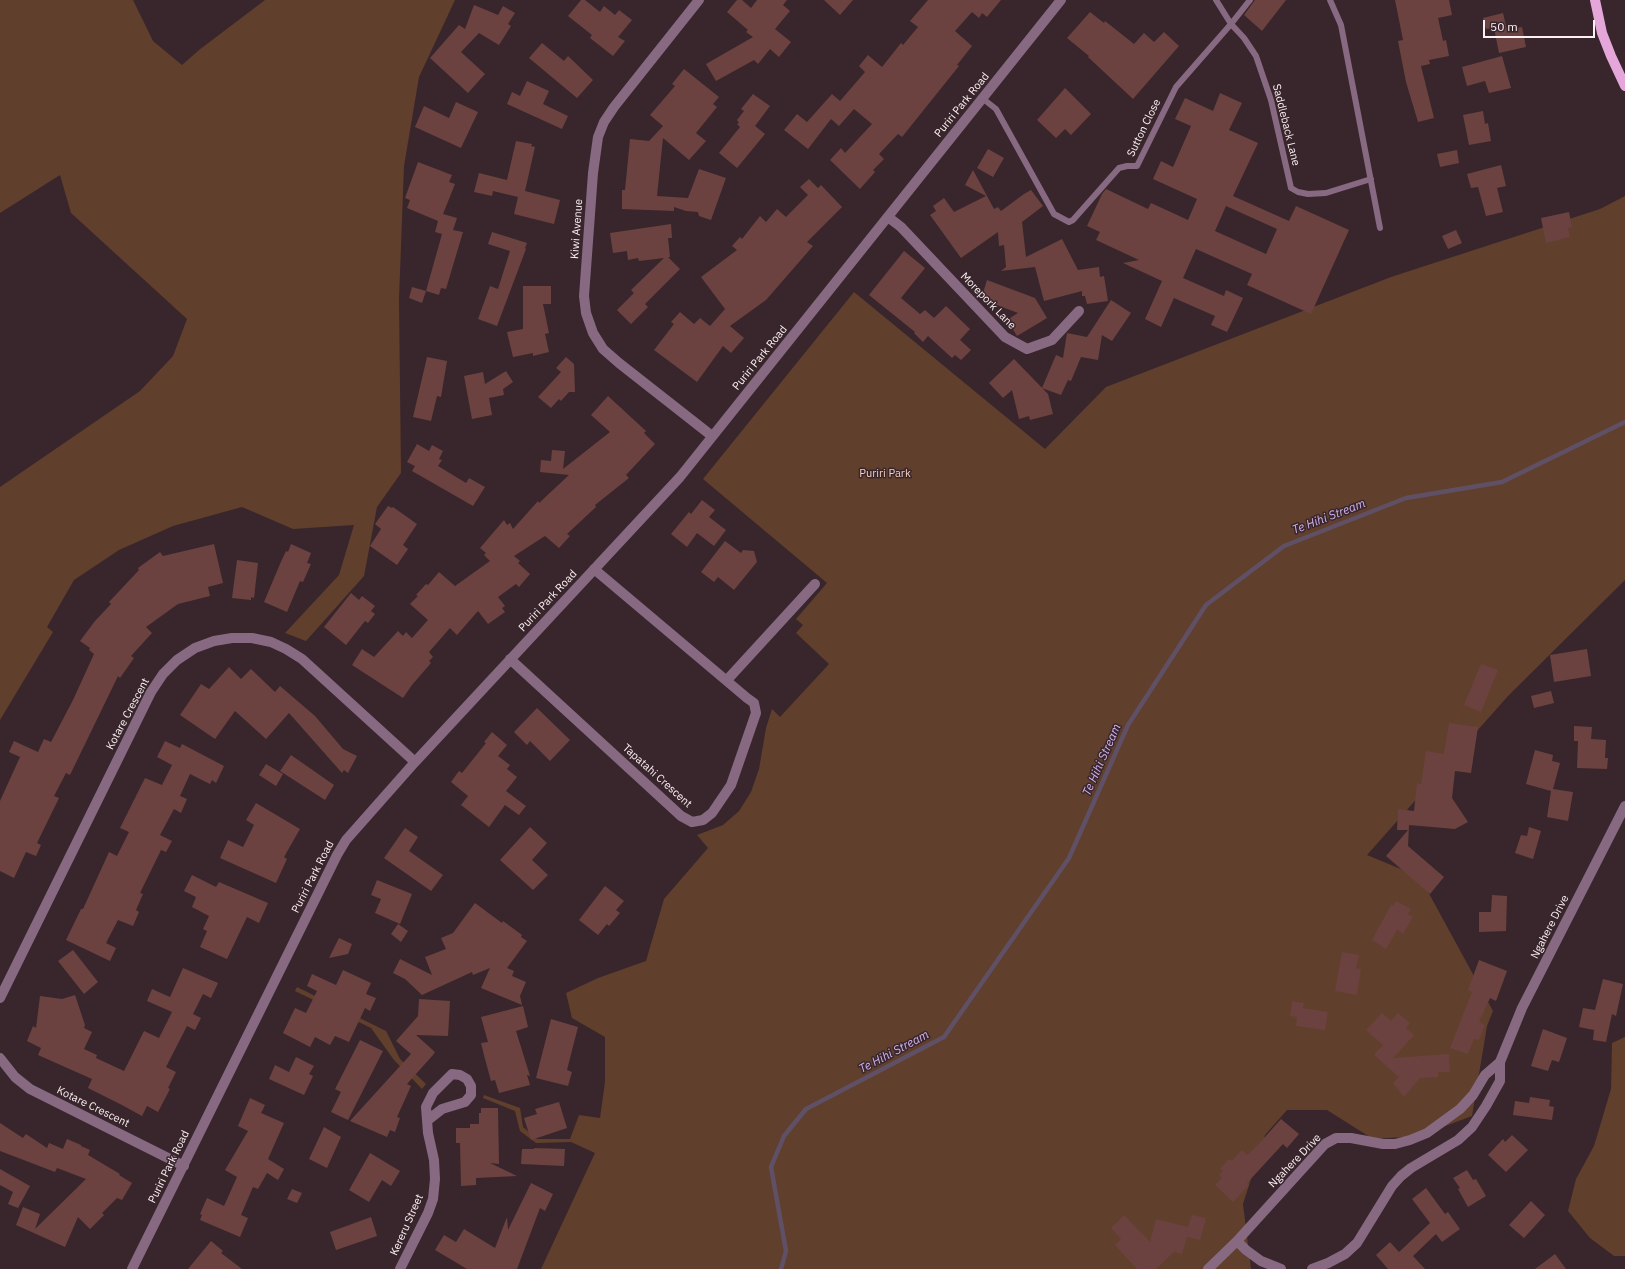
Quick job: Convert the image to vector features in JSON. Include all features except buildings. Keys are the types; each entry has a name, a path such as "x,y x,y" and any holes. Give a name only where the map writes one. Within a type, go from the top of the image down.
{"main road":[{"path":"1595,0 1602,33 1625,86"}],"street":[{"name":"Kiwi Avenue","path":"699,0 614,106 604,122 598,137 594,167 584,296 586,313 593,333 603,349 712,436"},
{"name":"Puriri Park Road","path":"132,1269 337,855 346,840 415,762 680,477 1061,0"},
{"name":"Morepork Lane","path":"888,217 901,227 1005,337 1027,350 1052,340 1079,311"},
{"name":"Tapatahi Crescent","path":"510,660 681,816 692,822 703,820 712,813 731,785 756,713 754,703 594,569"},
{"path":"727,680 815,584"},
{"name":"Kotare Crescent","path":"0,998 151,692 163,674 177,660 195,648 214,641 232,638 252,638 271,642 286,649 302,659 415,762"},
{"name":"Ngahere Drive","path":"1312,1269 1345,1254 1357,1243 1392,1186 1401,1176 1410,1168 1458,1140 1472,1127 1500,1081 1500,1062 1522,1008 1625,806"},
{"name":"Kotare Crescent","path":"0,1058 15,1077 30,1090 184,1166"},
{"name":"Ngahere Drive","path":"1208,1269 1237,1241 1325,1144 1336,1138 1351,1138 1383,1144 1395,1144 1427,1133 1460,1109 1473,1095 1486,1075 1500,1062"},
{"name":"Kereru Street","path":"400,1269 428,1213 433,1199 435,1179 434,1160 428,1133 426,1108 433,1093 452,1074 460,1075 467,1079 471,1086 470,1095 464,1102 442,1109 428,1120"},
{"path":"1237,1241 1246,1250 1261,1260 1281,1269"}],"lane":[{"path":"1216,0 1231,24 1250,0"},
{"path":"1330,0 1341,25 1380,228"},
{"name":"Sutton Close","path":"982,98 996,109 1054,214 1069,222 1074,220 1119,168 1137,166 1176,87 1231,24"},
{"name":"Saddleback Lane","path":"1231,24 1244,38 1256,56 1271,100 1291,188 1298,192 1308,194 1326,193 1371,180"}],"green space":[{"path":"0,0 133,0 153,41 182,65 199,50 265,0 455,0 419,77 404,166 399,299 401,473 377,507 364,576 306,641 285,633 339,575 354,525 293,529 242,507 173,526 119,550 74,580 47,627 53,632 0,720 0,487 140,391 173,356 187,319 71,213 60,175 0,213"},
{"name":"Puriri Park","path":"1625,196 1625,580 1508,696 1367,855 1420,877 1493,1011 1487,1026 1472,1116 1419,1136 1373,1139 1327,1110 1287,1110 1265,1135 1243,1204 1251,1269 541,1269 595,1153 571,1142 536,1143 520,1131 515,1111 483,1098 484,1095 520,1108 523,1127 537,1139 570,1139 579,1115 600,1118 605,1082 605,1037 572,1018 566,993 598,978 646,961 664,899 708,848 697,835 723,825 739,811 751,792 759,769 766,728 772,709 780,717 829,664 796,633 803,625 796,619 827,583 703,479 854,292 1045,449 1106,387 1391,277 1600,209"},
{"path":"297,987 386,1031 400,1059 426,1084 422,1089 394,1060 371,1028 295,991"},
{"path":"1625,1037 1625,1256 1614,1256 1590,1238 1568,1211 1576,1179 1594,1146 1611,1089 1612,1043"}],"waterway":[{"name":"Te Hihi Stream","path":"781,1269 786,1251 771,1167 784,1136 806,1109 944,1037 1069,858 1128,725 1206,605 1284,546 1406,498 1502,482 1625,422"}]}
